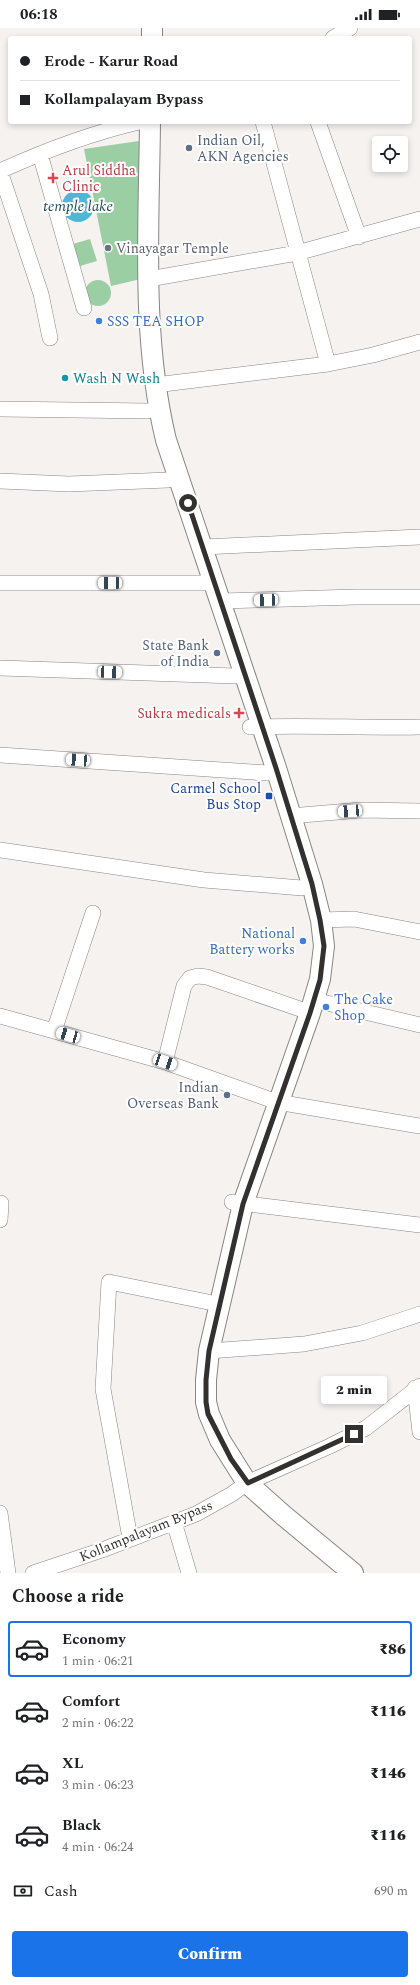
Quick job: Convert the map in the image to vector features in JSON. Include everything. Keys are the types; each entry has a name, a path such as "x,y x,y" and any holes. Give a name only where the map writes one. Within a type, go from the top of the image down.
{"main road":[{"path":"139,124 141,342 144,387 148,411 156,444 235,676 256,727 276,768 312,884 324,946 323,965 272,1100 238,1203 208,1302 199,1352 196,1390 198,1414 211,1446 277,1526 335,1573"},
{"path":"150,124 149,279 154,385 166,440 245,672 267,773 312,924 314,945 307,1004"},
{"path":"238,1203 209,1351 206,1380 206,1402 208,1414 243,1486 283,1515 353,1573"}],"street":[{"path":"336,36 350,28"},
{"path":"50,338 41,294 0,171 40,154 112,129 131,124"},
{"path":"264,124 328,364"},
{"path":"319,124 359,237"},
{"path":"40,154 84,308"},
{"path":"149,279 297,252 359,237 420,219"},
{"path":"154,385 328,364 373,355 420,342"},
{"path":"0,409 148,411"},
{"path":"0,481 69,484 168,480"},
{"path":"203,547 420,537"},
{"path":"0,583 204,584"},
{"path":"221,601 356,597 420,597"},
{"path":"0,668 235,676"},
{"path":"256,727 420,727"},
{"path":"0,755 267,773"},
{"path":"290,816 361,810 420,811"},
{"path":"0,850 204,880 302,888"},
{"path":"54,1031 93,913"},
{"path":"320,920 354,919 420,932"},
{"path":"165,1062 184,986 190,978 198,976 207,977 307,1004 420,1024"},
{"path":"0,1016 165,1062 272,1100 420,1126"},
{"path":"0,1220 1,1203"},
{"path":"238,1203 420,1225"},
{"path":"130,1538 103,1389 110,1282 208,1302"},
{"path":"209,1351 304,1344 362,1333 420,1314"},
{"path":"418,1387 420,1432"},
{"name":"Kollampalayam Bypass","path":"34,1573 58,1569 130,1538 196,1514 243,1486 366,1428 418,1387"},
{"path":"0,1512 8,1573"},
{"path":"174,1522 189,1573"}],"green space":[{"path":"139,141 145,278 111,286 84,149"},
{"path":"90,239 97,261 80,266 73,244"},
{"path":"98,280 107,284 111,293 107,302 98,306 89,302 85,293 89,284"}],"water":[{"name":"temple lake","path":"78,190 89,195 94,206 89,217 78,222 67,217 62,206 67,195"}],"place":[{"name":"Indian Oil, AKN Agencies","path":"189,148"},
{"name":"Arul Siddha Clinic","path":"53,178"},
{"name":"Vinayagar Temple","path":"108,248"},
{"name":"SSS TEA SHOP","path":"99,321"},
{"name":"Wash N Wash","path":"65,378"},
{"name":"State Bank of India","path":"217,653"},
{"name":"Sukra medicals","path":"239,713"},
{"name":"Carmel School Bus Stop","path":"269,796"},
{"name":"National Battery works","path":"303,941"},
{"name":"The Cake Shop","path":"326,1007"},
{"name":"Indian Overseas Bank","path":"227,1095"}],"route":[{"path":"188,503 245,672 312,884 324,946 323,965 320,980 310,1013 277,1102 243,1204 218,1306 209,1351 206,1380 206,1402 208,1414 231,1459 248,1483 354,1434"}]}
